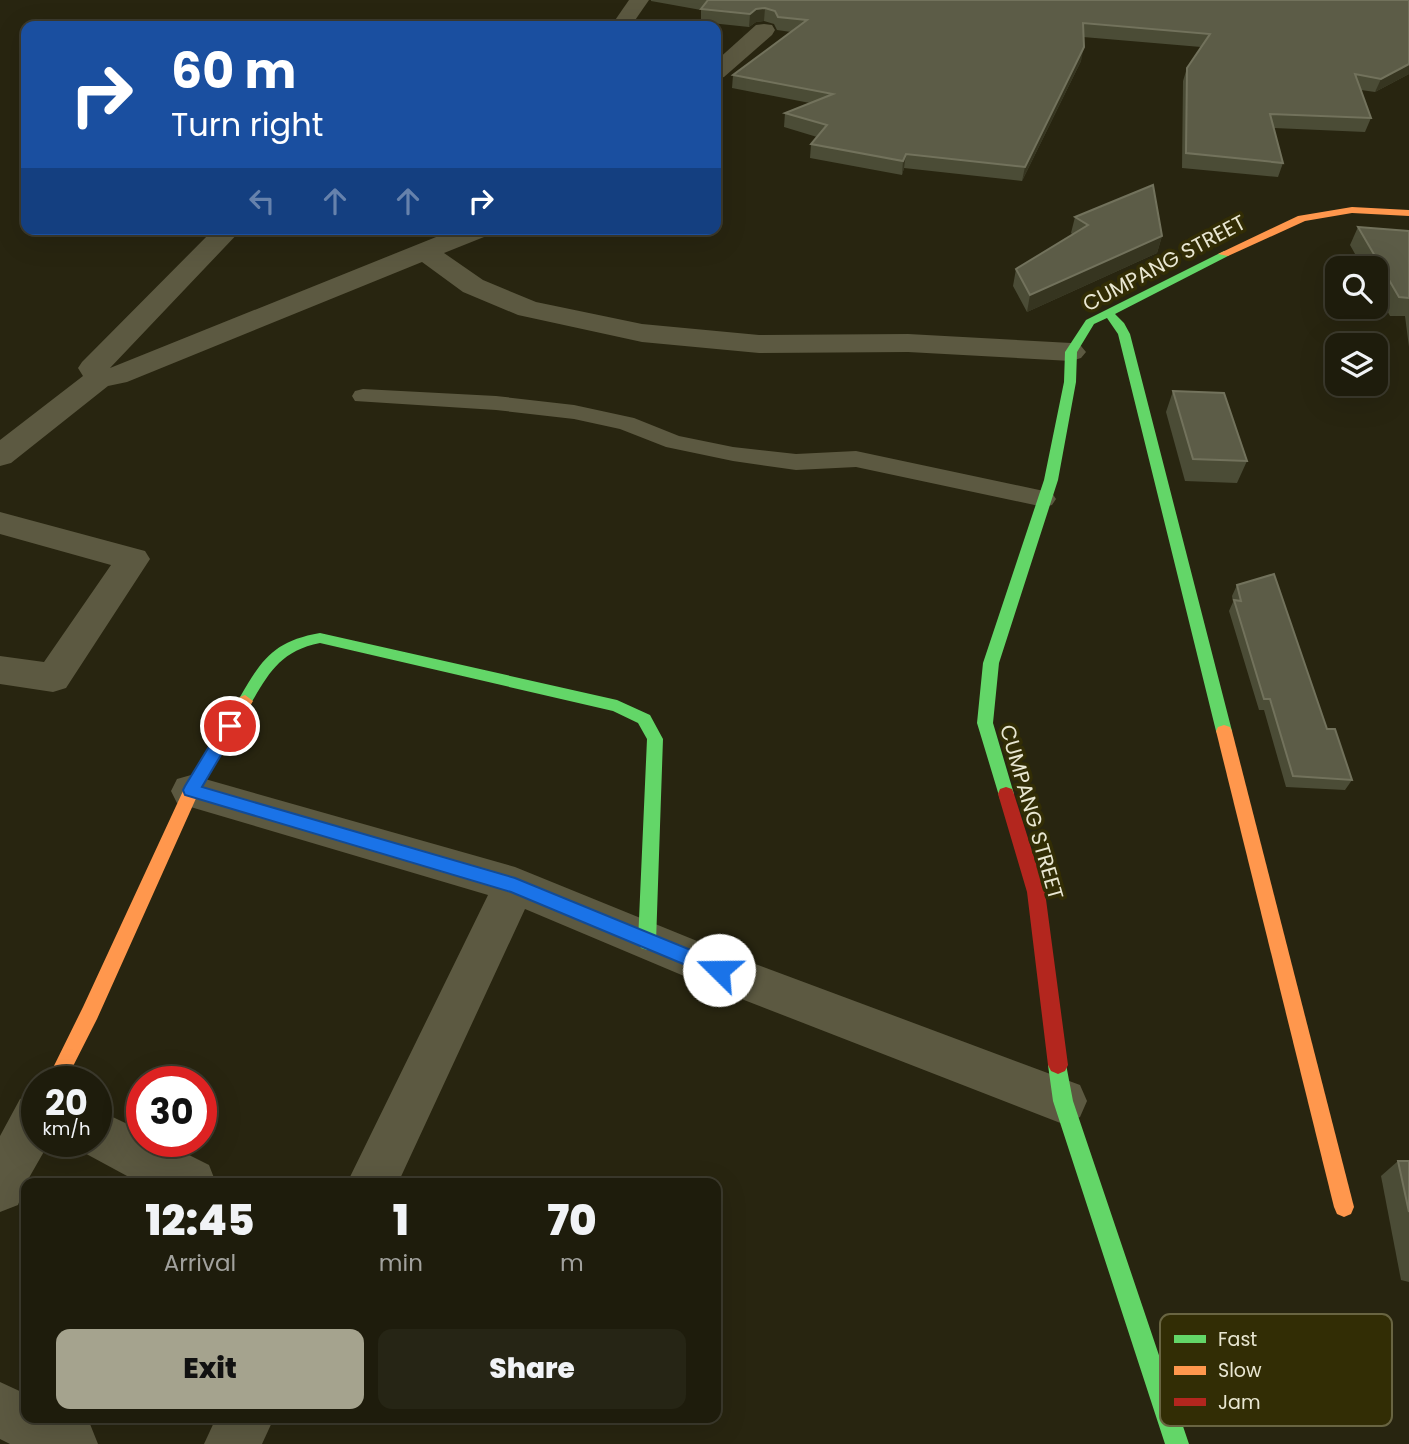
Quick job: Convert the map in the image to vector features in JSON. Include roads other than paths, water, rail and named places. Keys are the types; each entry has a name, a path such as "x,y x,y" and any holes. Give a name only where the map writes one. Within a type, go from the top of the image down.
{"street":[{"path":"624,21 639,0"},
{"path":"721,68 764,30"},
{"name":"CUMPANG STREET","path":"1160,1393 1063,1101 1036,892 985,723 991,663 1051,480 1070,382 1071,352 1090,322 1271,230 1302,218 1352,210 1409,213"},
{"path":"99,378 93,368 223,235"},
{"path":"0,456 99,378 116,376 465,235"},
{"path":"424,251 473,286 528,309 642,333 759,344 908,343 1071,352"},
{"path":"1108,313 1120,325 1124,334 1344,1207"},
{"path":"0,523 134,559 53,678 0,670"},
{"path":"63,1066 90,1013 191,790 268,662 281,648 302,640 320,638 617,706 644,719 655,739 648,942"},
{"path":"191,790 515,885 648,942 1063,1101"},
{"path":"374,1178 515,885"},
{"path":"112,1141 182,1178"},
{"path":"0,1187 21,1147"},
{"path":"0,1410 21,1420"},
{"path":"27,1423 70,1444"},
{"path":"232,1444 243,1423"},
{"name":"CUMPANG STREET","path":"1171,1426 1177,1444"}],"lane":[{"path":"363,396 496,403 574,412 626,423 674,442 733,454 796,462 856,459 1044,499"}]}
